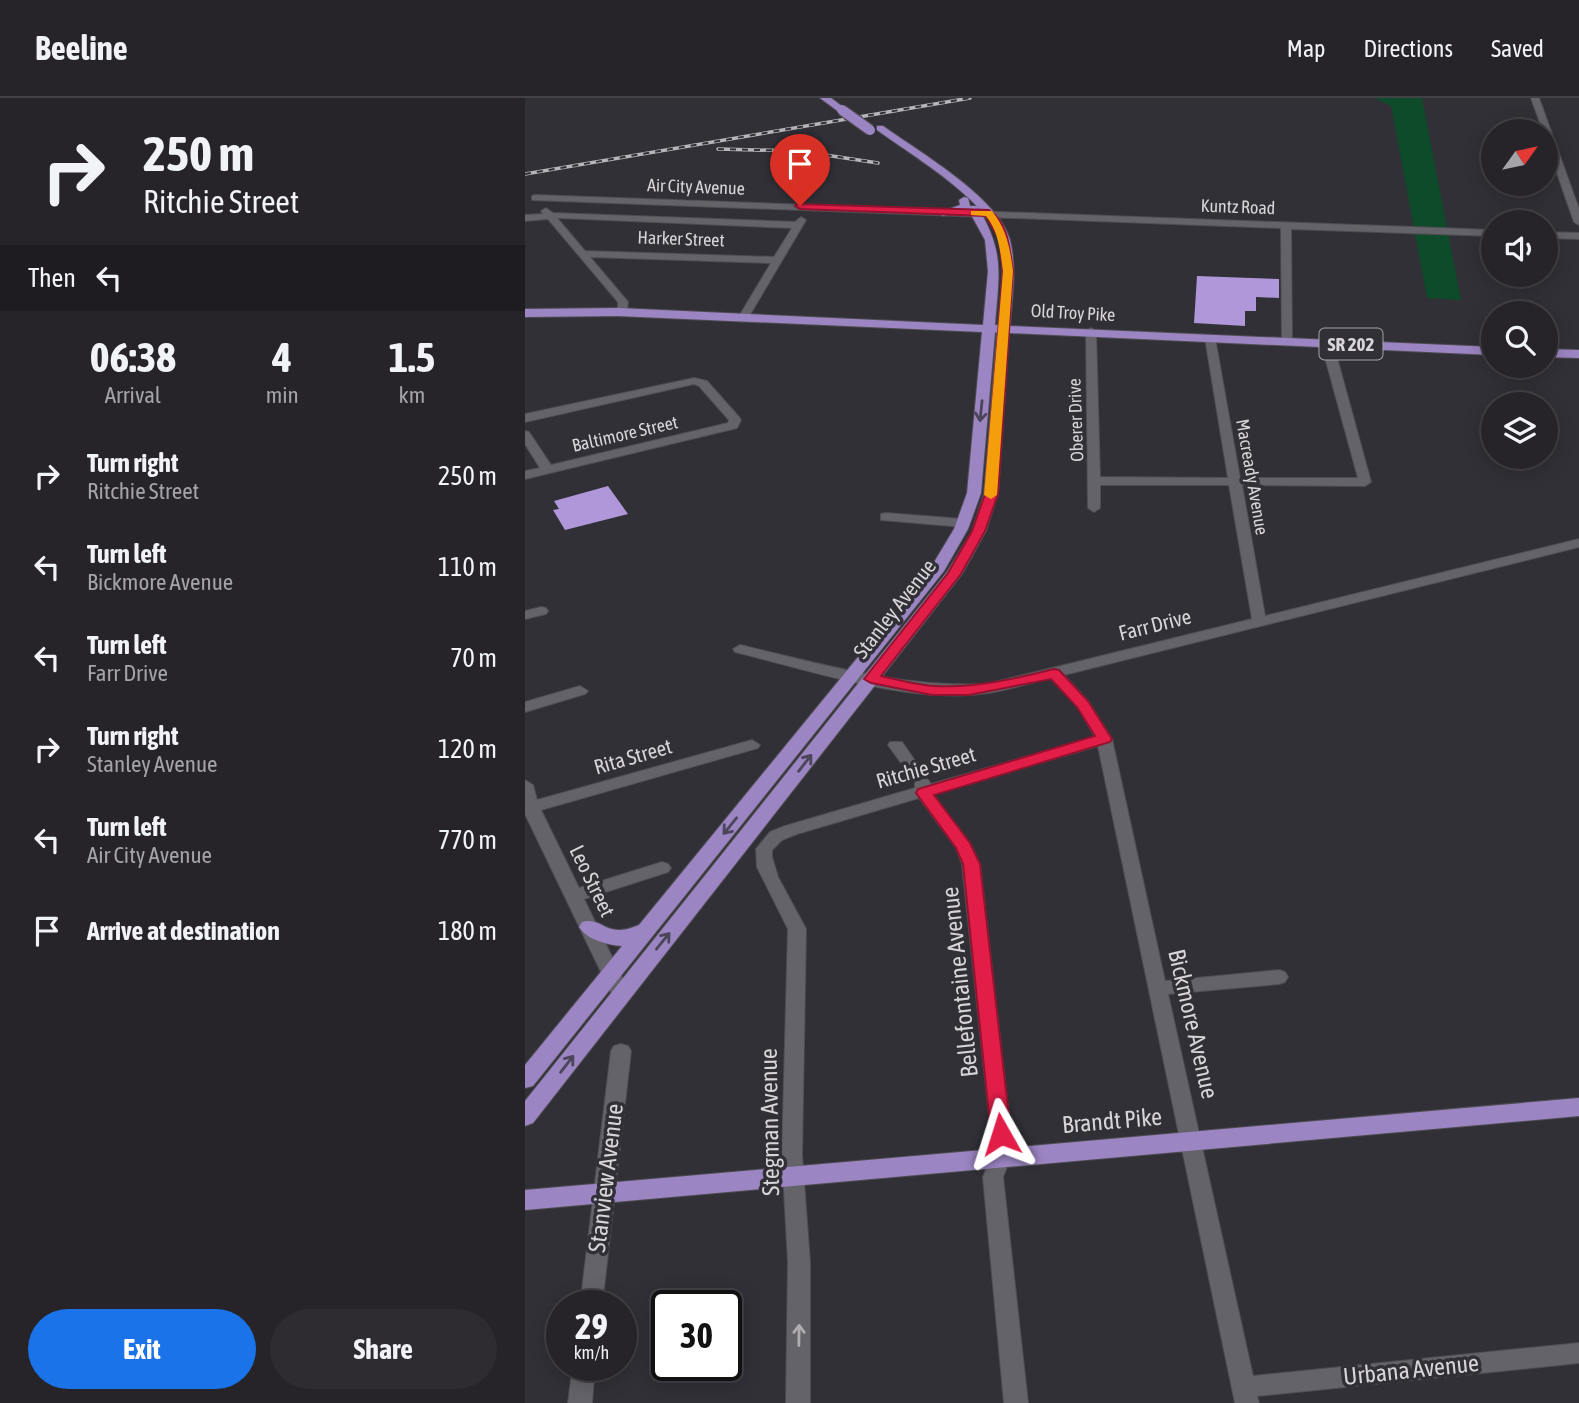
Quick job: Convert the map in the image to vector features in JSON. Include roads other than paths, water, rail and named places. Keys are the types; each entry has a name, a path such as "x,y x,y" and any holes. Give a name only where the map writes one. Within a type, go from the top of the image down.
{"main road":[{"name":"Stanley Avenue","path":"525,1080 936,571 963,523 974,493 996,328 1008,271 1004,239 963,186 847,109 825,98"},
{"name":"Stanley Avenue","path":"838,98 847,109"},
{"name":"Stanley Avenue","path":"875,129 982,213"},
{"path":"943,213 963,208 964,200"},
{"name":"Old Troy Pike","path":"525,313 618,312 1481,350"},
{"name":"Stanley Avenue","path":"525,1117 954,574 979,531 992,486 996,328"},
{"path":"1558,353 1579,354"},
{"path":"589,927 605,938 620,940 633,938 646,929"},
{"name":"Brandt Pike","path":"525,1200 1579,1107"}],"street":[{"path":"1535,98 1579,222"},
{"name":"Air City Avenue","path":"550,215 535,198 982,213"},
{"path":"743,318 796,225 815,206"},
{"name":"Kuntz Road","path":"982,213 1481,233"},
{"path":"525,218 550,215 796,225"},
{"path":"550,215 623,302 623,308 618,312"},
{"path":"1286,225 1287,341"},
{"path":"1558,235 1579,236"},
{"name":"Harker Street","path":"583,254 777,260"},
{"name":"Oberer Drive","path":"1091,331 1094,508"},
{"name":"Macready Avenue","path":"1210,338 1259,621"},
{"path":"1095,481 1365,482 1327,343"},
{"name":"Baltimore Street","path":"525,418 694,381 703,383 735,420 733,425 525,475"},
{"path":"525,435 548,470"},
{"path":"886,517 963,523"},
{"name":"Farr Drive","path":"740,649 871,679 932,690 969,691 1005,685 1579,543"},
{"path":"525,615 541,611"},
{"name":"Bickmore Avenue","path":"1054,673 1083,704 1104,739 1157,988 1175,1059 1245,1395"},
{"path":"525,707 580,691"},
{"name":"Ritchie Street","path":"764,849 776,836 791,830 1104,739"},
{"name":"Bellefontaine Avenue","path":"896,745 923,782 924,793 964,847 971,864 1001,1134 1000,1159 993,1177 1016,1403"},
{"name":"Rita Street","path":"528,808 752,746"},
{"name":"Leo Street","path":"525,785 528,808 621,994"},
{"name":"Stegman Avenue","path":"764,849 764,865 789,908 797,929 792,1155 796,1176 799,1262 798,1403"},
{"path":"574,896 662,868"},
{"path":"1157,988 1279,977"},
{"name":"Stanview Avenue","path":"593,1290 621,1051"},
{"name":"Urbana Avenue","path":"1245,1395 1579,1353"},
{"path":"580,1403 582,1381"}],"railway":[{"path":"525,174 970,98"},
{"path":"718,149 799,151 878,163"}]}
